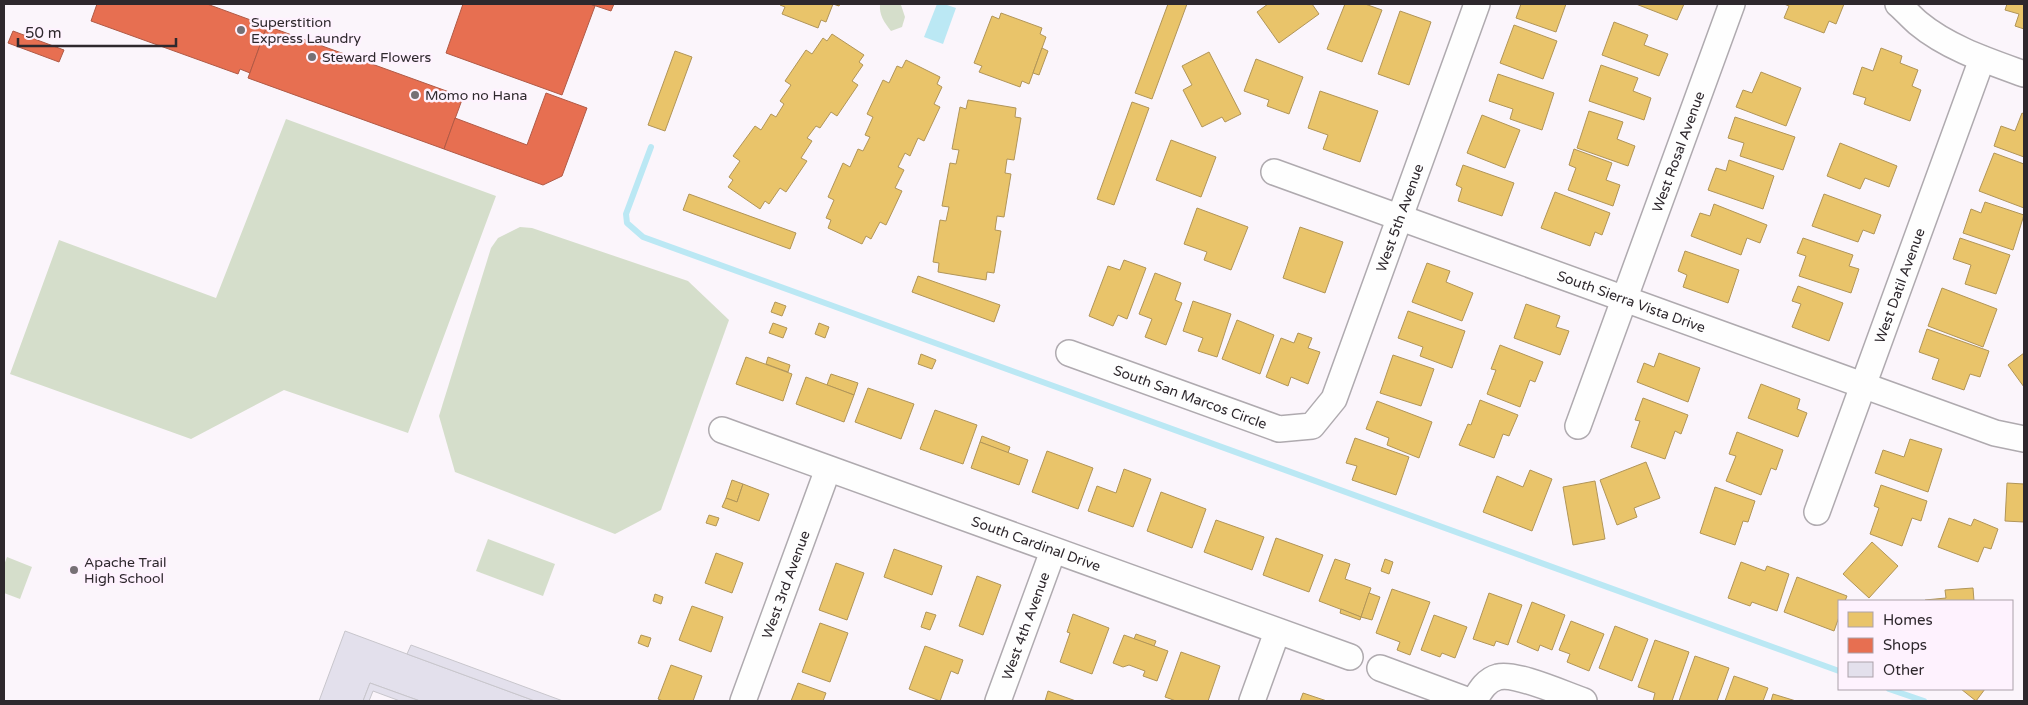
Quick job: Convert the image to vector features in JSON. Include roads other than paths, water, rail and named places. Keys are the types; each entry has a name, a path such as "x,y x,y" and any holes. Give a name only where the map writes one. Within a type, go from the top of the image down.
{"street":[{"name":"West 5th Avenue","path":"1312,426 1334,400 1477,4"},
{"name":"West Rosal Avenue","path":"1578,426 1732,4"},
{"path":"1898,4 1919,24 1946,42 1982,59 2024,74"},
{"name":"West Datil Avenue","path":"1817,512 1982,59"},
{"name":"South Sierra Vista Drive","path":"1274,172 1995,433 2024,438"},
{"name":"South San Marcos Circle","path":"1069,353 1279,429 1312,426"},
{"name":"South Cardinal Drive","path":"722,430 1350,657"},
{"name":"West 3rd Avenue","path":"743,701 828,469"},
{"name":"West 4th Avenue","path":"998,701 1053,551"},
{"path":"1252,701 1277,632"},
{"path":"1380,668 1469,701"},
{"path":"1474,701 1483,686 1498,677 1511,676 1584,701"}],"water":[{"path":"937,4 956,8 943,44 924,37"}],"waterway":[{"path":"651,147 626,214 627,223 643,237 1838,671"},
{"path":"1892,690 1924,701"}],"place":[{"name":"Superstition Express Laundry","path":"241,30"},
{"name":"Steward Flowers","path":"312,57"},
{"name":"Momo no Hana","path":"415,95"},
{"name":"Apache Trail High School","path":"74,570"}]}
